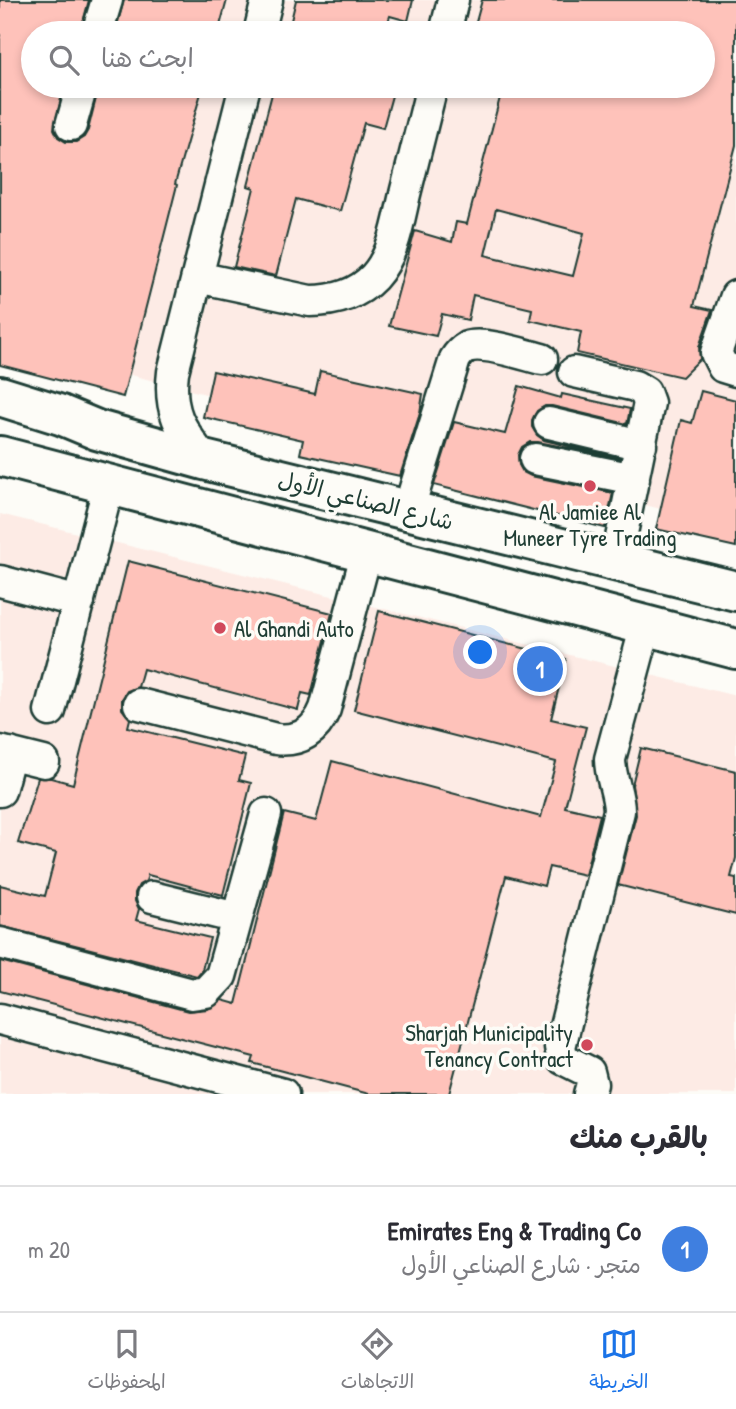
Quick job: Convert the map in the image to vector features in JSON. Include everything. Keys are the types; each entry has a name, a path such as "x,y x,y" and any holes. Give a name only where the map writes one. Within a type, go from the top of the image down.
{"main road":[{"name":"شارع الصناعي الأول","path":"0,396 97,430 204,460 736,591"},
{"path":"0,424 32,430 97,430"},
{"path":"0,456 736,649"}],"street":[{"path":"101,21 107,0"},
{"path":"262,21 267,0"},
{"path":"448,21 453,0"},
{"path":"71,125 79,98"},
{"path":"204,460 181,430 174,412 171,392 173,372 243,98"},
{"path":"197,278 310,301 327,301 360,289 373,278 391,248 429,98"},
{"path":"736,296 716,353 723,367 736,371"},
{"path":"408,511 459,353 465,348 480,346 542,359"},
{"path":"574,372 635,386 645,392 649,409 616,562"},
{"path":"549,423 641,445"},
{"path":"535,458 634,478"},
{"path":"50,711 109,484"},
{"path":"139,704 276,739 287,740 307,734 326,709 367,551"},
{"path":"0,580 79,601"},
{"path":"589,1094 592,1084 589,1072 563,1059 560,1047 619,811 610,759 646,625"},
{"path":"0,791 5,752 44,762"},
{"path":"0,943 200,994 212,988 220,976 266,814"},
{"path":"152,897 237,918"},
{"path":"0,1019 283,1094"}],"shaded area":[{"path":"0,0 736,0 736,528 0,342"},
{"path":"0,514 736,696 736,1094 0,1094"}],"building":[{"path":"0,0 89,0 83,21 21,21 21,98 61,98 54,129 58,137 66,142 76,142 84,137 96,98 200,98 175,184 177,185 123,397 0,365"},
{"path":"124,0 227,0 221,21 118,21"},
{"path":"296,0 413,0 408,21 390,16 388,21 291,21"},
{"path":"482,0 736,0 736,145 694,306 712,310 699,347 700,359 682,377 577,353 581,332 530,320 532,309 473,295 468,320 442,314 436,336 389,326 415,231 452,242 456,222 467,224 500,98 715,98 715,21 476,21","holes":["496,209 584,233 573,276 485,255"]},
{"path":"271,98 391,98 383,128 364,123 340,211 296,199 276,276 234,267 254,188 248,186"},
{"path":"213,371 315,394 320,371 423,394 420,413 400,476 300,454 303,440 203,417"},
{"path":"519,386 561,398 562,394 630,409 627,424 552,406 545,406 537,411 532,420 532,427 544,440 620,458 538,442 530,442 522,447 518,455 523,472 531,476 613,493 605,528 434,485 454,422 505,434"},
{"path":"701,391 736,400 736,547 656,529 681,420 692,423"},
{"path":"128,561 332,613 311,695 302,693 298,710 143,669 138,687 127,691 122,699 122,709 130,719 128,727 245,756 239,780 251,783 223,895 148,875 135,893 139,909 136,920 210,938 202,970 197,976 0,926 0,885 45,896 56,853 18,843 38,778 51,778 73,784"},
{"path":"379,611 566,659 551,719 586,727 565,807 600,815 585,875 549,867 544,886 506,876 449,1094 369,1094 252,1063 254,1057 0,991 0,961 188,1011 208,1009 222,1000 236,1004 284,813 316,821 332,761 541,817 556,762 354,710"},
{"path":"641,748 736,771 736,858 731,877 736,878 736,915 618,885 636,815 632,785"}],"place":[{"name":"Al Jamiee Al Muneer Tyre Trading","path":"590,486"},
{"name":"Al Ghandi Auto","path":"220,628"},
{"name":"Emirates Eng & Trading Co","path":"540,669"},
{"name":"Sharjah Municipality Tenancy Contract","path":"587,1045"}]}
